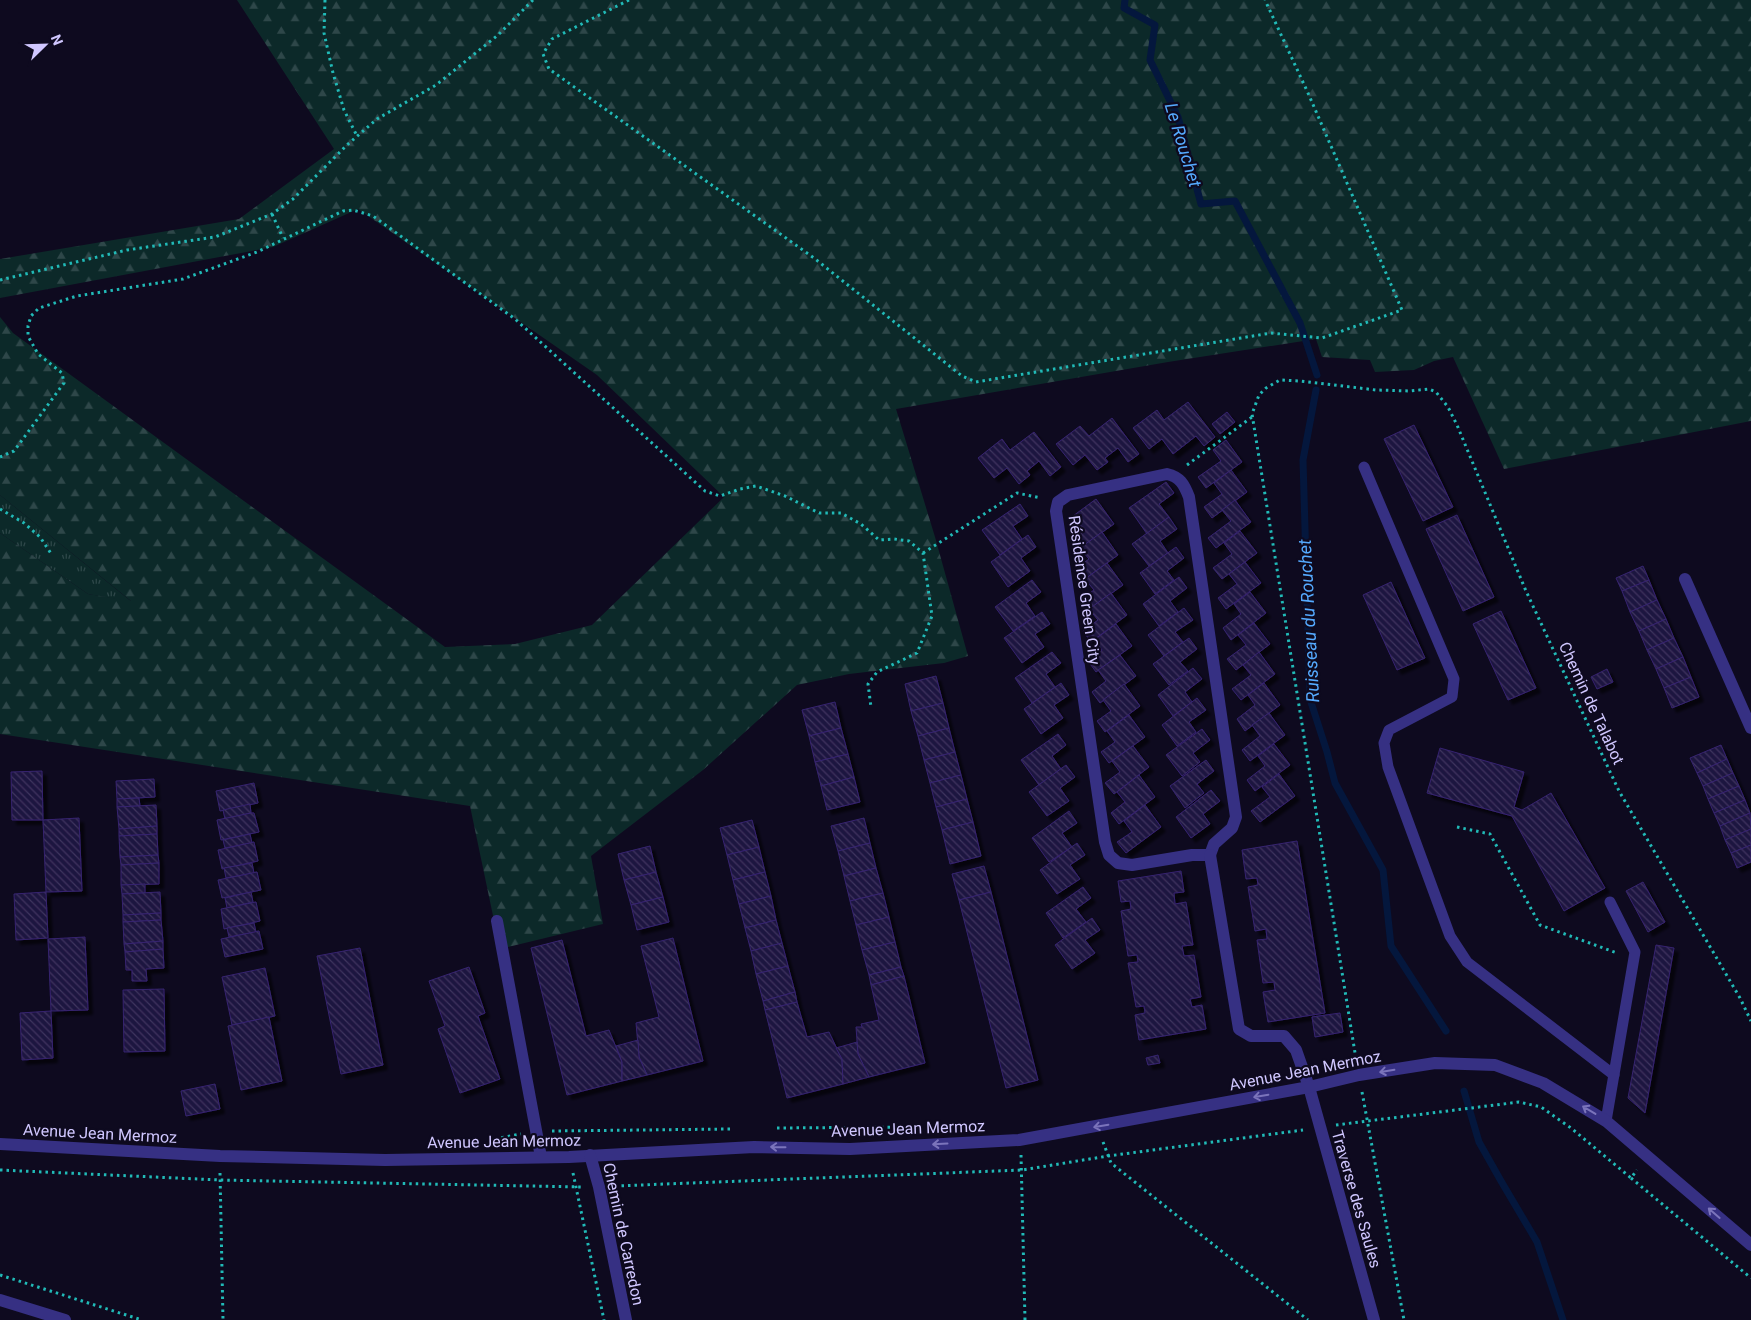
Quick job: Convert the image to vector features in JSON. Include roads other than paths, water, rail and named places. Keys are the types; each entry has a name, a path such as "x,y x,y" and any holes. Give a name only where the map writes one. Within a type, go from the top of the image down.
{"street":[{"name":"Résidence Green City","path":"1167,474 1177,476 1184,485 1189,497 1236,817 1232,828 1214,844 1210,855 1192,855 1132,865 1118,864 1109,855 1105,842 1056,511 1058,502 1068,495 1167,474"},
{"path":"1685,579 1751,728"},
{"path":"1210,855 1239,1029 1251,1036 1284,1036 1296,1050 1309,1088"},
{"path":"497,921 541,1157"},
{"name":"Avenue Jean Mermoz","path":"0,1144 220,1156 385,1160 569,1157 754,1147 850,1149 1019,1140 1309,1088 1359,1075 1435,1063 1495,1065 1543,1083 1606,1121 1751,1245"},
{"name":"Traverse des Saules","path":"1309,1088 1374,1320"},
{"name":"Chemin de Carredon","path":"590,1155 599,1187 626,1320"},
{"path":"0,1300 65,1320"}],"lane":[{"path":"1364,466 1454,679 1452,697 1389,730 1384,743 1388,767 1450,936 1467,962 1614,1075"},
{"path":"1606,1121 1636,952 1610,902"}],"waterway":[{"name":"Le Rouchet","path":"1125,0 1124,8 1155,25 1150,60 1178,117 1201,204 1235,201 1300,323 1317,375"},
{"name":"Ruisseau du Rouchet","path":"1316,390 1303,460 1310,699 1335,783 1383,870 1391,946 1446,1031"},
{"name":"Ruisseau du Rouchet","path":"1464,1091 1479,1142 1537,1242 1563,1320"}]}
